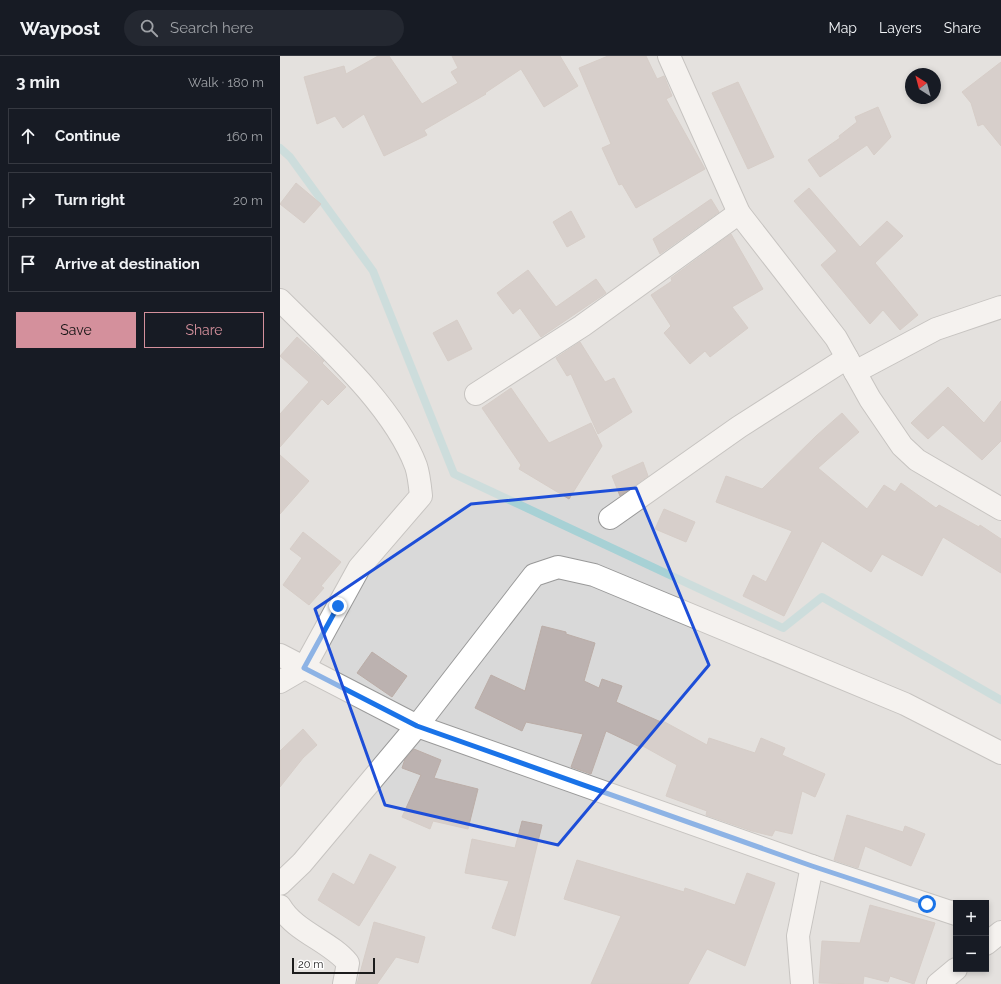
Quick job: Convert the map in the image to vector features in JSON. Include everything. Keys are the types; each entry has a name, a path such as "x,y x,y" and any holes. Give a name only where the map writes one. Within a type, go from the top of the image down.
{"street":[{"path":"669,56 739,213 836,338 870,399 902,446 918,460 1001,509"},
{"path":"476,394 582,326 739,213"},
{"path":"280,300 357,378 395,425 416,466 421,496 359,568 304,668 280,682"},
{"path":"610,518 739,427 851,365 936,330 1001,307"},
{"path":"280,884 302,863 417,726 534,575 558,567 594,575 905,704 1001,753"},
{"path":"280,655 417,726 812,866 953,913"},
{"path":"802,984 798,936 812,866"},
{"path":"280,906 295,923 339,952 348,963 344,984"},
{"path":"989,925 1001,929"},
{"path":"989,942 1001,932"},
{"path":"938,984 953,972"}],"highlighted area":[{"path":"636,488 709,665 558,845 385,805 315,609 471,504"}],"shaded area":[{"path":"280,56 1001,56 1001,984 280,984"}],"building":[{"path":"378,56 389,56 422,104 458,83 451,72 458,68 452,56 560,56 578,86 544,107 521,69 485,93 486,94 424,130 427,135 384,156 364,114 343,128 335,116 317,124 304,77 344,66 346,74"},
{"path":"608,56 646,56 657,79 664,76 672,96 666,99 705,169 636,208 622,184 619,185 602,148 611,144 579,68"},
{"path":"1001,62 1001,146 983,124 978,126 971,103 962,92"},
{"path":"738,82 774,157 748,169 712,93"},
{"path":"878,107 891,137 874,155 867,145 820,177 808,160 840,138 839,136 857,122 855,117"},
{"path":"296,183 321,204 304,223 280,204"},
{"path":"809,188 860,247 887,221 903,236 875,263 918,315 900,330 883,310 870,324 821,265 837,251 794,201"},
{"path":"711,199 719,212 660,254 653,239"},
{"path":"571,211 585,237 567,247 553,222"},
{"path":"731,234 763,289 732,307 748,328 710,357 705,351 690,364 664,333 671,326 651,295 672,281 671,278"},
{"path":"528,270 556,307 596,279 606,293 541,337 520,308 513,314 497,293"},
{"path":"457,320 472,349 448,361 433,333"},
{"path":"297,337 324,361 322,363 346,387 328,405 322,399 280,447 280,414 309,382 280,356"},
{"path":"580,342 605,382 614,378 632,412 598,434 571,374 567,376 556,358"},
{"path":"948,387 984,423 1001,401 1001,441 982,460 943,425 928,439 911,423"},
{"path":"511,388 549,443 591,423 602,446 569,499 519,469 521,465 482,408"},
{"path":"842,413 859,432 818,468 867,509 884,485 895,492 901,483 936,508 939,505 979,527 980,525 1001,539 1001,573 943,537 922,576 882,554 871,572 822,541 784,616 743,596 753,575 766,582 792,531 716,502 726,476 762,489 816,436"},
{"path":"280,455 309,481 280,514"},
{"path":"643,462 648,476 620,496 612,476"},
{"path":"664,509 695,522 686,542 655,529"},
{"path":"303,532 341,562 321,586 324,588 309,605 283,585 302,558 290,549"},
{"path":"542,626 566,632 566,634 595,643 584,681 599,688 602,679 622,686 616,702 661,722 661,720 707,745 709,738 755,753 761,738 785,748 782,755 825,774 815,797 802,791 792,834 775,830 772,836 752,831 706,815 707,811 666,796 677,765 641,745 640,747 606,731 591,774 571,767 583,734 526,722 522,731 475,708 491,675 525,691"},
{"path":"372,652 407,676 392,697 357,673"},
{"path":"303,729 317,745 303,758 280,787 280,751"},
{"path":"414,749 441,760 434,778 478,789 468,829 433,821 430,829 402,817 421,775 402,768 405,759"},
{"path":"847,815 903,832 905,826 925,834 911,866 865,846 858,868 834,860"},
{"path":"522,821 542,825 515,936 492,928 509,881 465,873 472,839 515,848"},
{"path":"370,854 396,867 359,926 318,900 333,873 354,885"},
{"path":"577,860 684,892 685,888 735,905 747,873 775,883 745,966 707,949 688,984 591,984 621,916 564,899"},
{"path":"870,905 935,923 914,984 890,976 888,982 864,976 863,984 819,983 822,941 860,943"},
{"path":"374,922 425,937 418,963 396,957 377,984 357,984"}],"waterway":[{"path":"280,148 290,157 373,271 454,474 783,628 822,597 1001,700"}],"route":[{"path":"338,606 304,668 417,726 812,866 927,904"}]}
